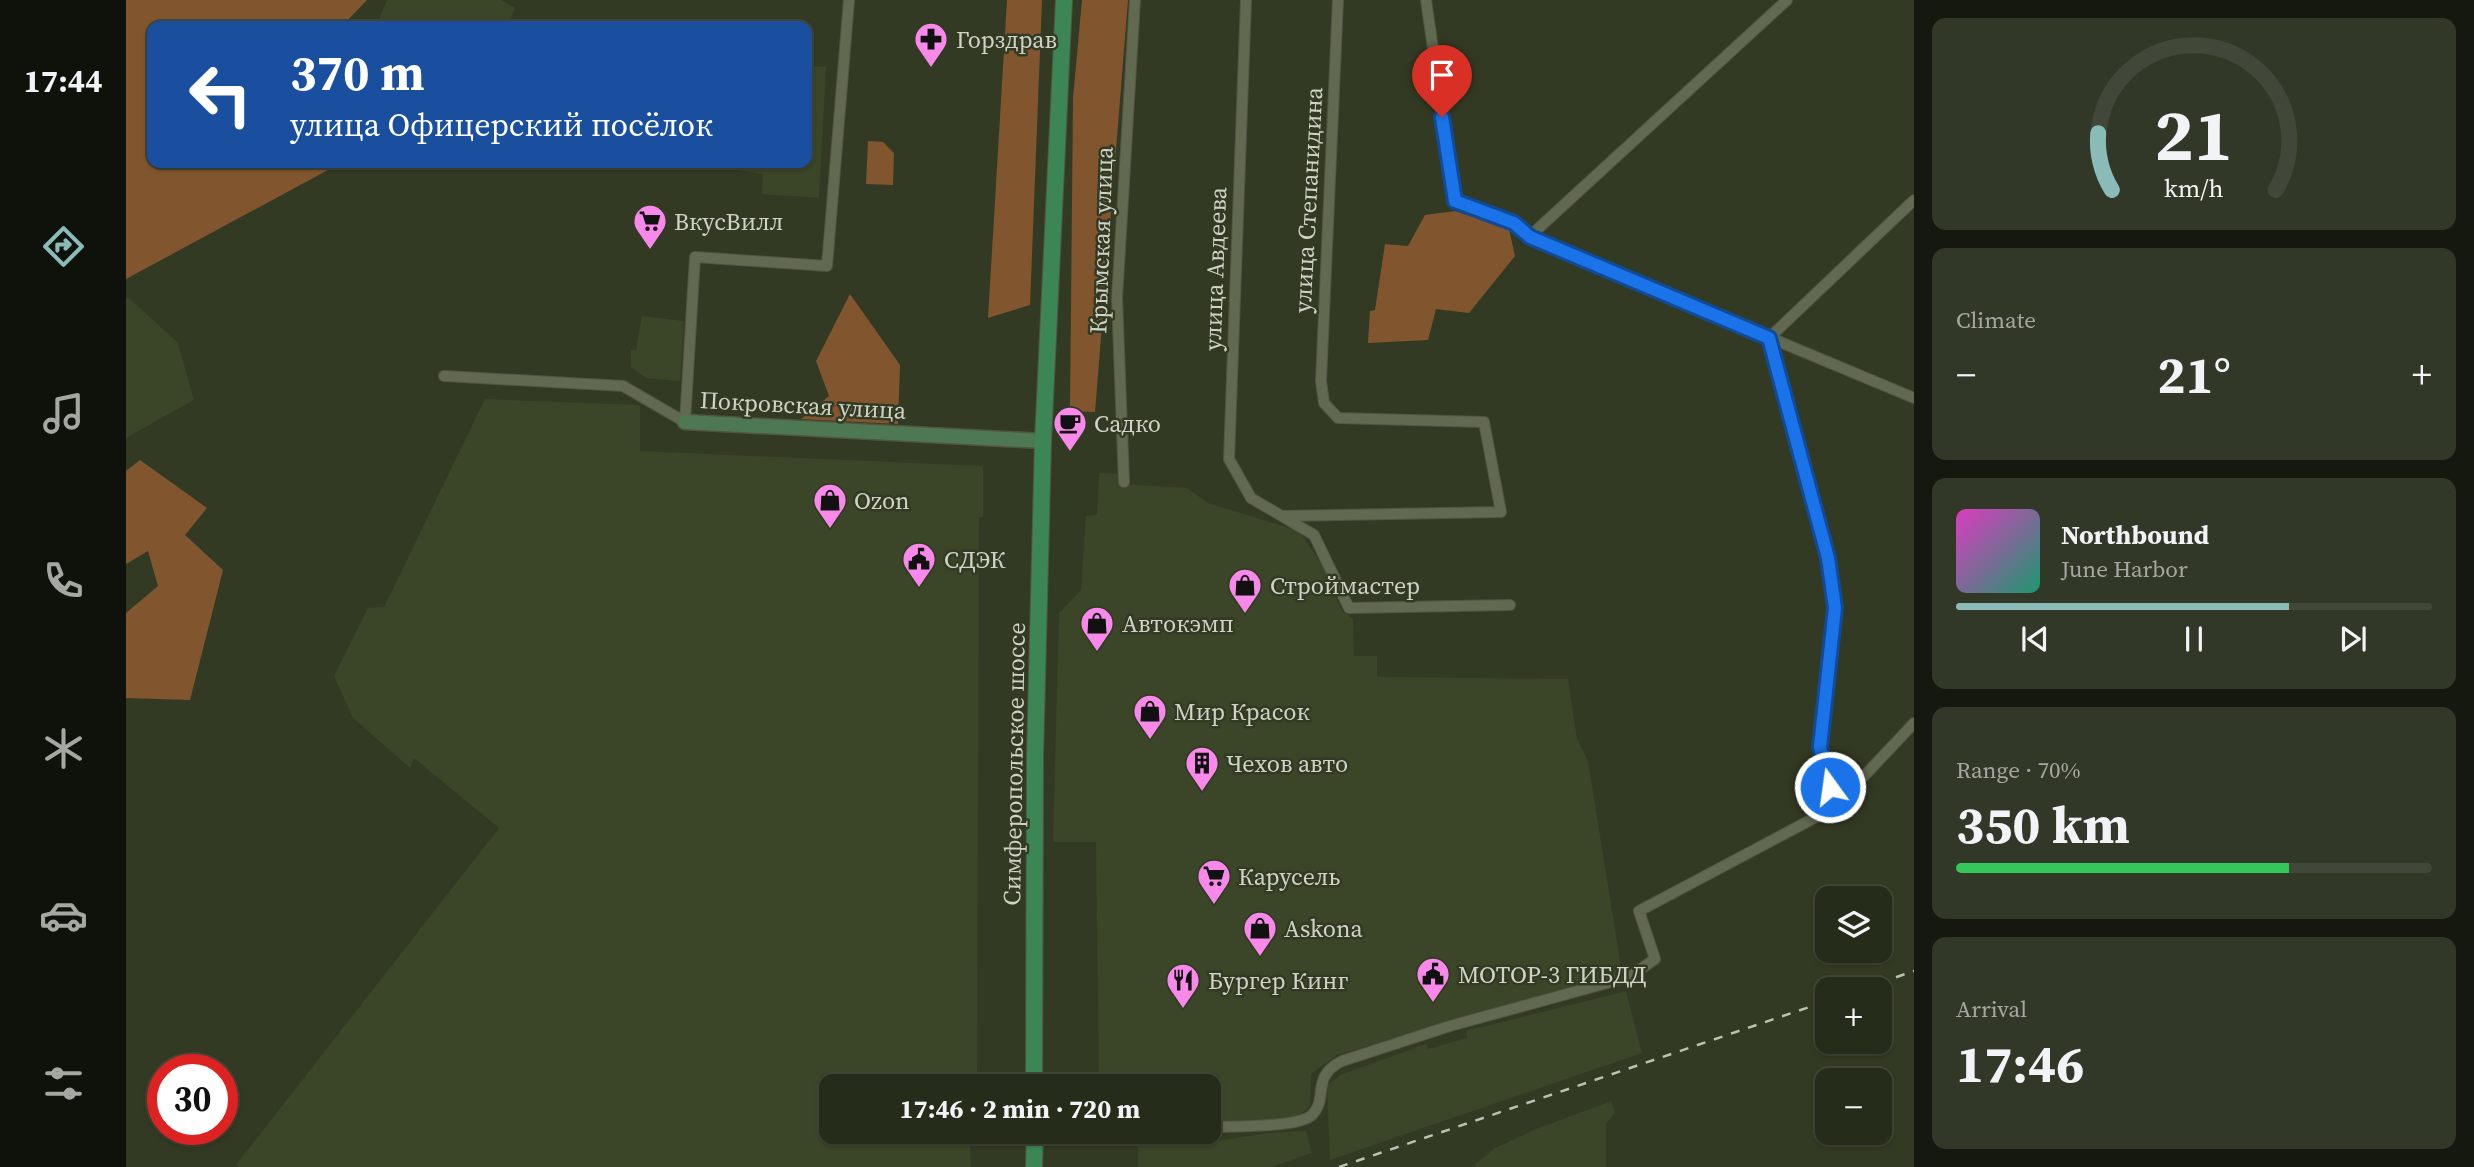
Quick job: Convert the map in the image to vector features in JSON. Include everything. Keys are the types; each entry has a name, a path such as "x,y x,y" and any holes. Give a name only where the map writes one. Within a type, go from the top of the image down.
{"main road":[{"name":"Симферопольское шоссе","path":"1034,1074 1035,756 1042,441 1064,0"},
{"path":"1034,1167 1035,1144"}],"street":[{"path":"685,422 695,257 827,266 849,0"},
{"name":"Крымская улица","path":"1124,482 1117,298 1135,0"},
{"name":"улица Авдеева","path":"1246,0 1229,459 1251,498 1314,535 1349,608 1510,605"},
{"name":"улица Степанидина","path":"1282,516 1501,512 1484,422 1338,418 1324,402 1321,381 1338,0"},
{"path":"1426,0 1455,201 1514,223 1530,237 1914,398"},
{"path":"1530,237 1787,0"},
{"path":"1769,338 1914,200"},
{"path":"1769,338 1828,558 1835,608 1820,747 1835,807"},
{"name":"Покровская улица","path":"444,376 623,386 685,422 1042,441"},
{"path":"1221,1126 1296,1123 1312,1115 1319,1100 1324,1076 1342,1061 1450,1026 1629,976 1655,959 1639,911 1835,807 1914,723"}],"shaded area":[{"path":"126,0 367,0 347,21 147,21 147,168 332,168 126,279"},
{"path":"387,0 501,0 515,8 510,21 378,21"},
{"path":"1007,0 1042,0 1030,305 988,318"},
{"path":"1082,0 1128,0 1095,412 1070,411 1073,98"},
{"path":"812,60 814,66 826,67 819,198 762,194 763,174 737,170 812,168"},
{"path":"868,141 883,142 894,153 893,185 866,184"},
{"path":"1455,211 1509,229 1515,256 1469,313 1436,309 1428,340 1368,343 1370,311 1375,310 1385,244 1408,246 1425,215"},
{"path":"850,294 900,365 898,424 801,419 829,396 816,361"},
{"path":"129,298 178,343 194,400 126,438 126,299"},
{"path":"642,316 684,321 680,381 646,378 631,367 631,350 636,350"},
{"path":"485,399 640,405 640,451 983,466 983,517 979,517 977,1074 819,1074 819,1144 977,1144 970,1146 971,1167 236,1165 499,828 414,758 410,768 353,718 334,676 368,608 384,607"},
{"path":"140,460 207,508 185,535 223,570 190,700 126,698 126,613 158,586 148,551 126,564 126,471"},
{"path":"1099,473 1118,474 1122,484 1187,488 1208,503 1299,531 1322,564 1342,611 1353,619 1354,656 1377,656 1377,677 1568,679 1577,739 1588,761 1622,973 1337,1055 1311,1074 1310,1106 1291,1123 1221,1122 1221,1074 1099,1074 1096,842 1053,842 1059,613 1081,590 1086,516 1097,515"},
{"path":"1626,991 1642,1053 1330,1160 1327,1086 1340,1075 1426,1044 1428,1049 1467,1038 1466,1031"},
{"path":"1611,1101 1615,1113 1606,1124 1606,1167 1476,1167 1475,1164 1495,1148 1536,1129"},
{"path":"1306,1131 1312,1153 1271,1167 1138,1167 1138,1144 1221,1144 1221,1140"}],"railway":[{"path":"1892,979 1914,971"},
{"path":"1339,1167 1815,1005"}],"place":[{"name":"Горздрав","path":"931,69"},
{"name":"ВкусВилл","path":"650,251"},
{"name":"Садко","path":"1070,453"},
{"name":"Ozon","path":"830,530"},
{"name":"СДЭК","path":"919,589"},
{"name":"Строймастер","path":"1245,615"},
{"name":"Автокэмп","path":"1097,653"},
{"name":"Мир Красок","path":"1150,741"},
{"name":"Чехов авто","path":"1202,793"},
{"name":"Карусель","path":"1214,906"},
{"name":"Askona","path":"1260,958"},
{"name":"МОТОР-3 ГИБДД","path":"1433,1004"},
{"name":"Бургер Кинг","path":"1183,1010"}],"route":[{"path":"1442,117 1455,201 1514,223 1530,237 1769,338 1828,558 1835,608 1820,747 1830,787"}]}
